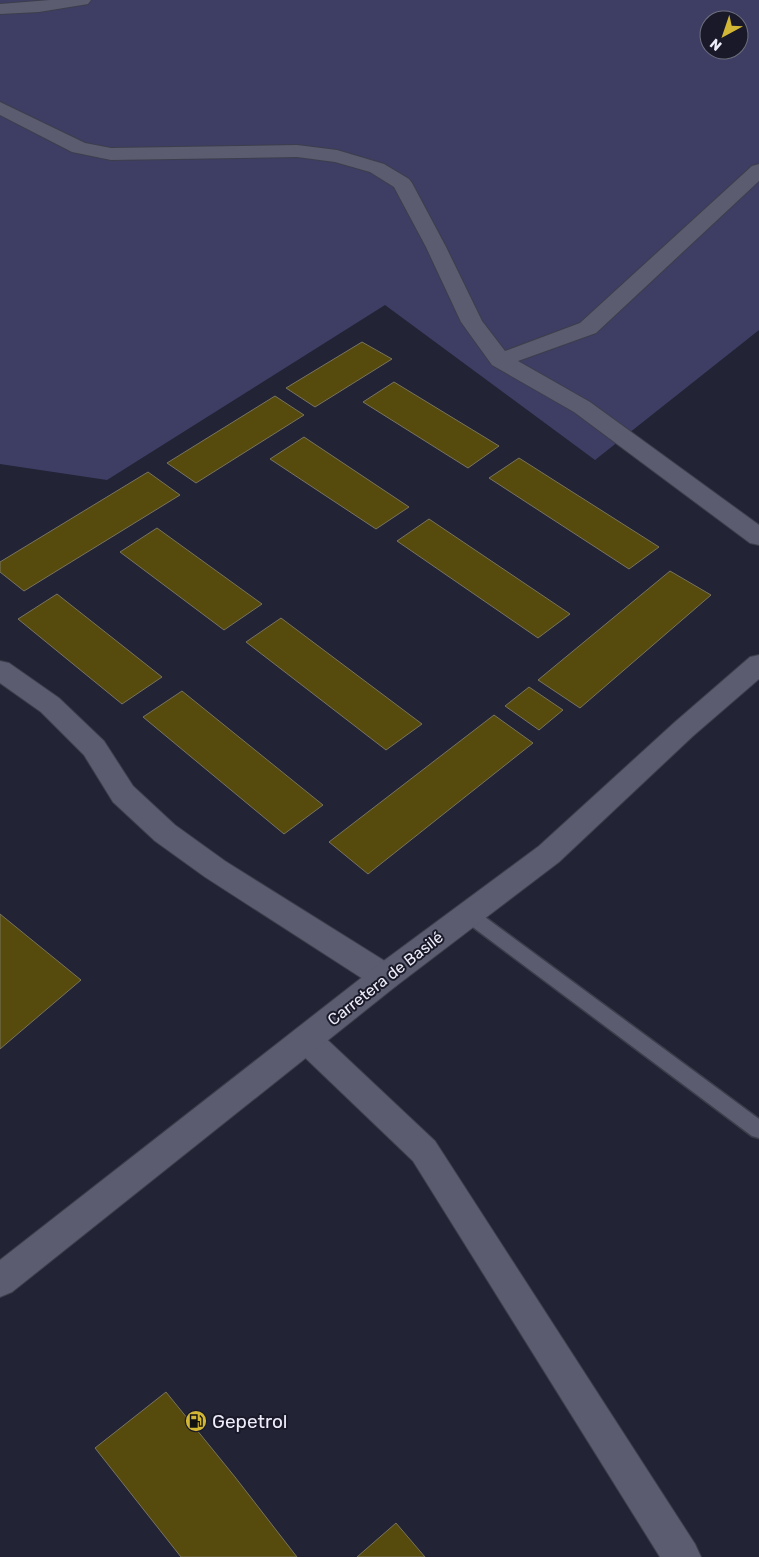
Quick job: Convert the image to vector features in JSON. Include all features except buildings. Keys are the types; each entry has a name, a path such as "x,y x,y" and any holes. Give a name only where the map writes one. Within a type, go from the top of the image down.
{"street":[{"path":"0,9 39,7 82,0"},
{"path":"0,108 79,148 111,154 296,151 337,156 377,168 402,183 436,247 472,322 500,360 582,407 759,537"},
{"path":"500,360 588,328 759,170"},
{"name":"Carretera de Basilé","path":"0,1281 385,977 549,854 757,668"},
{"path":"0,670 50,705 94,748 123,794 165,833 215,870 385,977"},
{"path":"306,1039 424,1151 682,1557"}],"lane":[{"path":"468,914 759,1130"}],"shaded area":[{"path":"0,0 759,0 759,330 595,460 385,305 107,480 0,464"}],"place":[{"name":"Gepetrol","path":"196,1421"}]}
